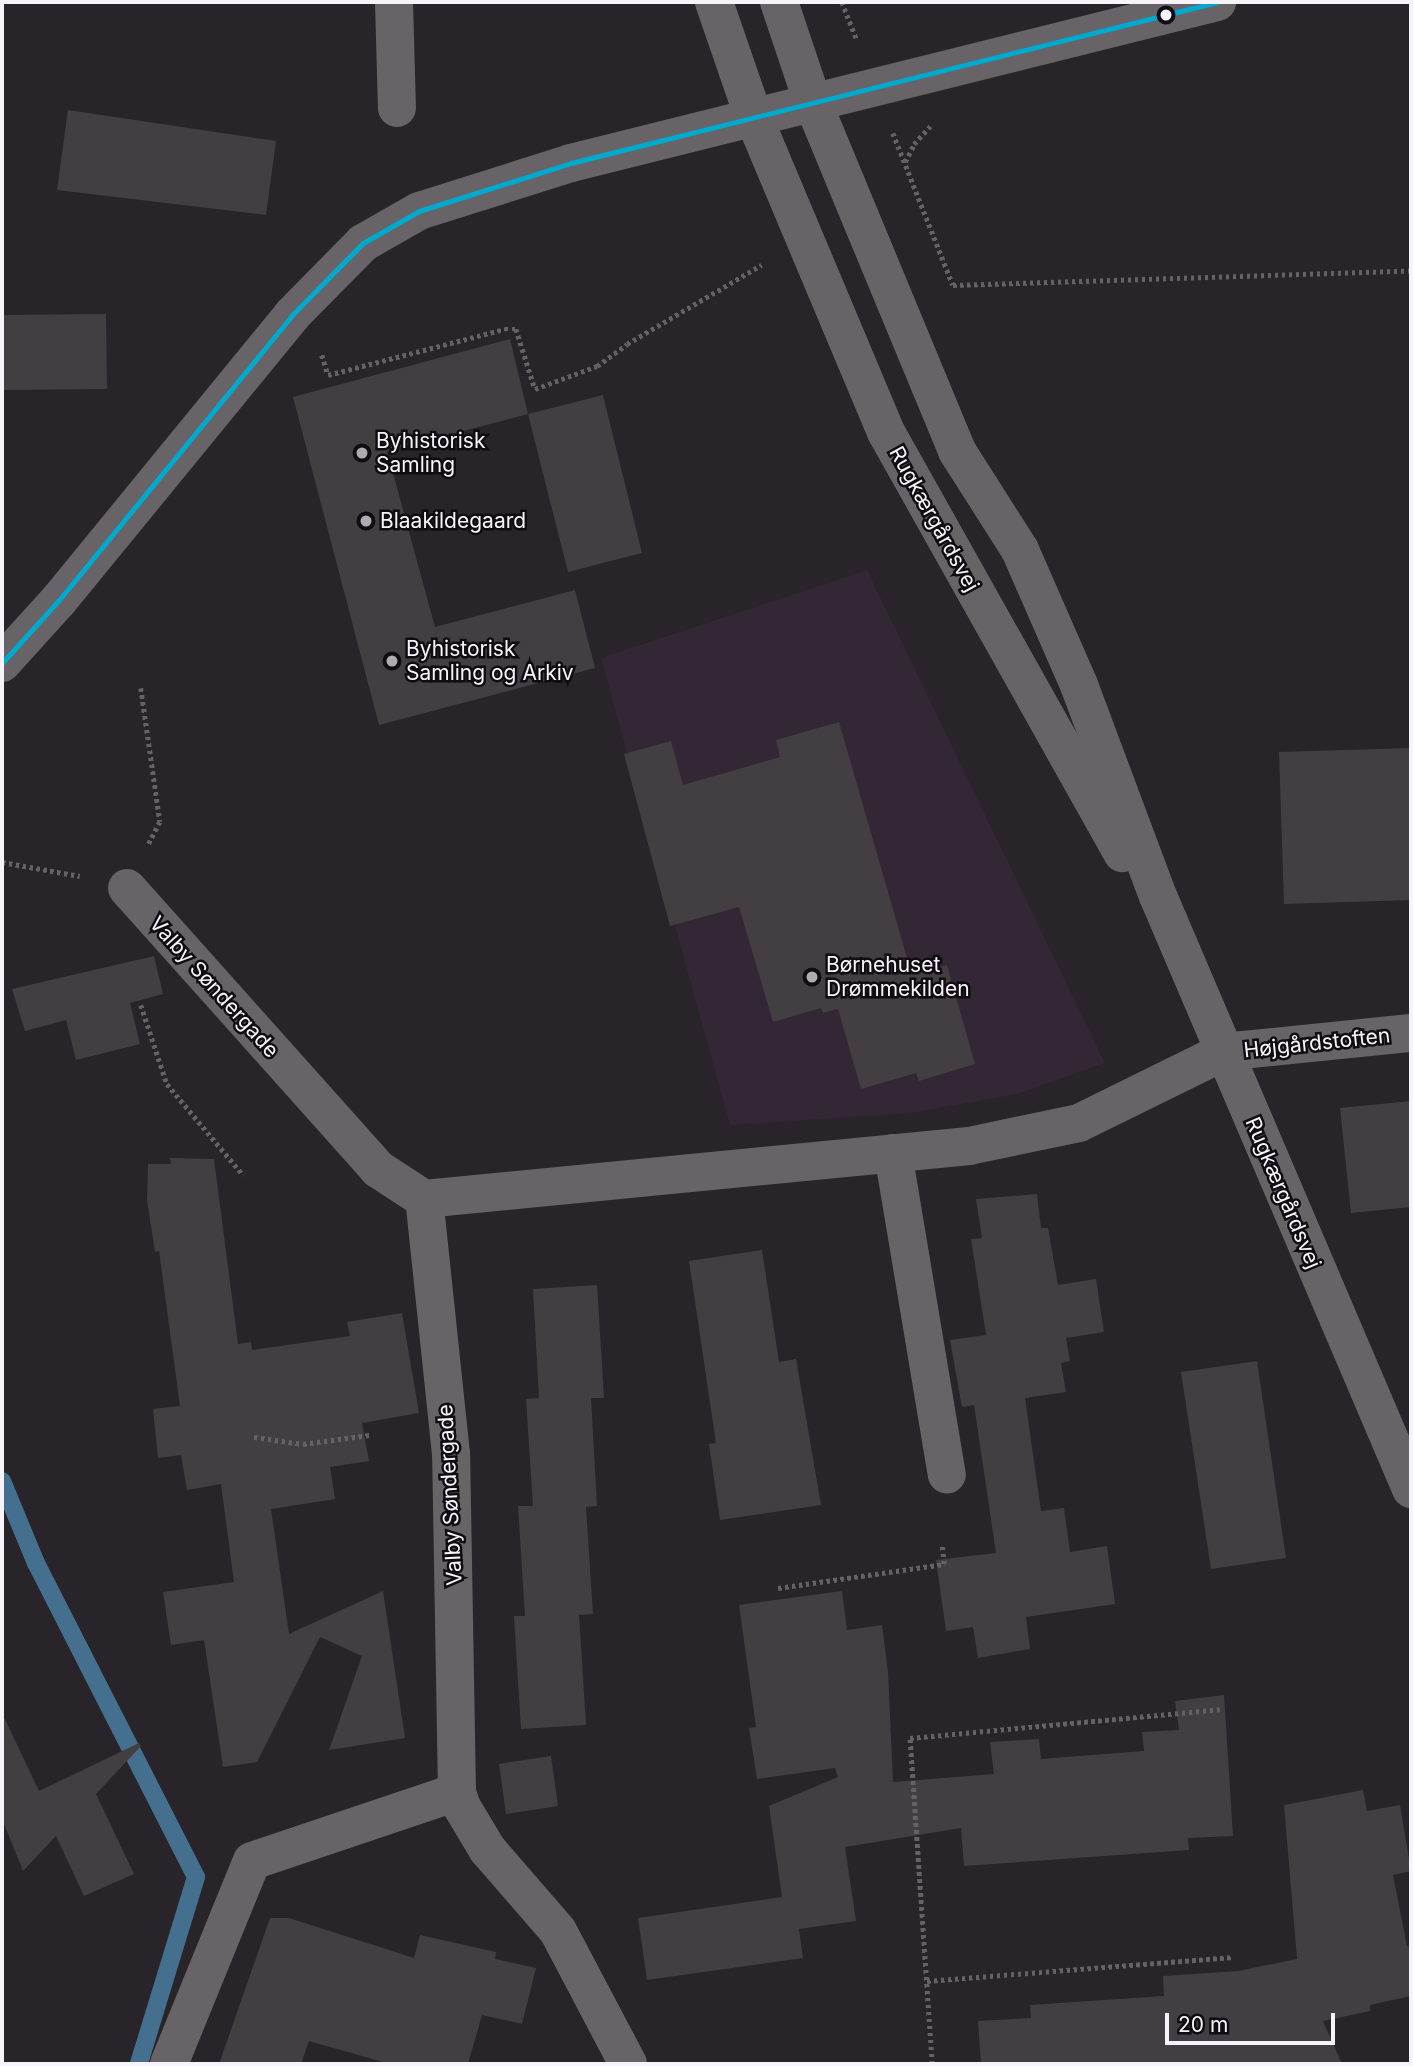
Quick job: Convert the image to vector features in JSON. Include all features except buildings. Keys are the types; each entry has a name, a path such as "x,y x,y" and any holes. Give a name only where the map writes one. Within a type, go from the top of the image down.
{"street":[{"path":"394,2 397,108"},
{"name":"Rugkærgårdsvej","path":"714,2 754,118 886,432 1127,862 1158,896"},
{"name":"Rugkærgårdsvej","path":"779,2 813,103 957,452 1020,550 1079,685 1158,896 1411,1489"},
{"path":"2,663 60,600 306,301 363,243 419,211 571,163 1217,2"},
{"name":"Valby Søndergade","path":"127,888 379,1169 424,1199 451,1454 457,1792 462,1807 487,1849 558,1931 628,2064"},
{"name":"Højgårdstoften","path":"1223,1052 1411,1033"},
{"path":"424,1199 969,1146 1079,1123 1223,1052"},
{"path":"893,1153 947,1475"},
{"path":"169,2064 252,1861 457,1792"}],"path":[{"path":"842,2 953,285 1411,271"},
{"path":"306,301 328,375 505,328 516,329 535,389 597,366 627,344 804,239"},
{"path":"2,862 56,870 127,888 160,822 141,688"},
{"path":"141,1005 167,1084 243,1175"},
{"path":"254,1437 303,1444 369,1435"},
{"path":"778,1588 944,1564 942,1546"},
{"path":"932,2064 910,1738 1220,1709"},
{"path":"927,1981 1233,1957"}],"shaded area":[{"path":"867,570 1105,1063 1017,1094 911,1113 730,1125 601,658"}],"waterway":[{"path":"2,1481 36,1563 196,1877 139,2064"}],"transit line":[{"path":"2,663 59,600 292,315 363,243 419,211 571,163 1217,2"}],"place":[{"name":"Byhistorisk Samling","path":"362,453"},
{"name":"Blaakildegaard","path":"366,521"},
{"name":"Byhistorisk Samling og Arkiv","path":"392,661"},
{"name":"Børnehuset Drømmekilden","path":"812,977"}]}
